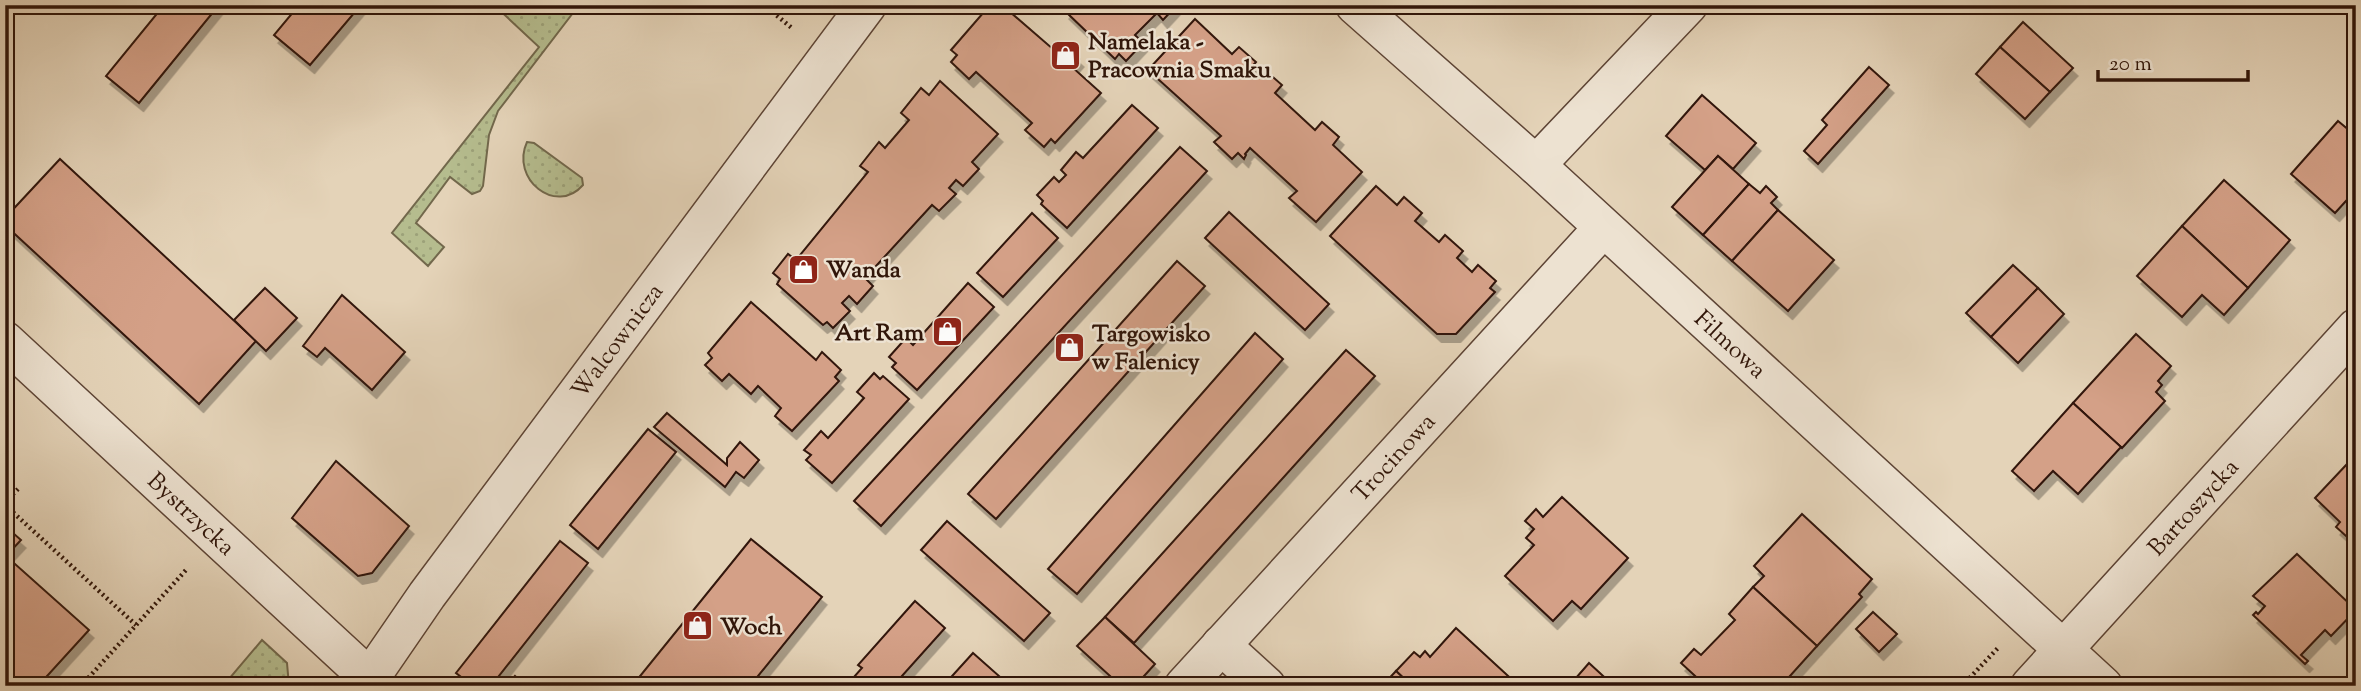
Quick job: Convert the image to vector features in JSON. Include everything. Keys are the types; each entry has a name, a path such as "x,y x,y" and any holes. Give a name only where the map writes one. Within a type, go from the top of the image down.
{"street":[{"name":"Walcownicza","path":"374,682 443,573 867,5"},
{"name":"Filmowa","path":"1355,5 1536,165 2103,686"},
{"path":"1536,165 1688,5"},
{"name":"Trocinowa","path":"1184,686 1603,228"},
{"name":"Bartoszycka","path":"2029,686 2356,328"},
{"name":"Bystrzycka","path":"5,341 374,682"},
{"path":"1222,645 1266,686"}],"path":[{"path":"764,5 804,37"},
{"path":"18,489 5,504 136,625"},
{"path":"81,686 193,562"}],"green space":[{"path":"494,5 579,5 498,111 489,135 483,186 480,191 472,194 450,177 416,223 444,247 428,266 392,233 539,47"},
{"path":"527,142 534,143 582,178 583,185 572,194 560,197 538,189 525,169 523,156"},
{"path":"262,640 287,663 289,686 223,686"}],"building":[{"path":"164,5 219,5 139,103 106,76"},
{"path":"299,5 361,5 310,65 274,35"},
{"path":"990,5 1002,5 1054,50 1061,43 1079,59 1072,67 1101,93 1055,143 1051,139 1044,147 1025,130 1032,123 976,72 969,79 951,62 957,55 951,50"},
{"path":"1069,5 1177,5 1163,20 1157,13 1135,35 1143,43 1126,61 1119,54 1115,59 1065,11"},
{"path":"1195,19 1232,54 1239,47 1256,62 1250,69 1258,77 1265,70 1282,85 1275,93 1315,130 1322,122 1339,137 1333,145 1362,172 1316,222 1289,198 1297,191 1250,148 1244,159 1238,153 1232,159 1214,142 1221,136 1148,70"},
{"path":"2023,22 2073,68 2050,92 2000,47"},
{"path":"2000,47 2050,92 2025,119 1976,74"},
{"path":"1869,67 1889,85 1818,164 1804,151 1827,125 1822,120"},
{"path":"940,81 998,134 972,162 979,169 963,186 956,180 949,188 956,194 939,211 932,205 865,278 873,286 857,304 849,296 842,303 850,311 833,328 827,322 823,325 777,284 780,279 773,273 788,254 796,260 868,172 860,166 879,142 885,148 909,120 901,113 921,88 929,95"},
{"path":"1702,95 1756,143 1733,169 1718,156 1705,170 1666,136"},
{"path":"1132,105 1158,128 1067,228 1041,204 1043,201 1037,195 1054,177 1059,182 1066,175 1061,170 1076,152 1083,158"},
{"path":"2338,121 2356,136 2356,190 2335,213 2291,174"},
{"path":"1180,147 1207,171 881,526 854,501"},
{"path":"1718,156 1749,184 1703,235 1672,207"},
{"path":"60,159 256,341 199,404 5,225 5,218"},
{"path":"2224,180 2290,240 2248,288 2182,226"},
{"path":"1749,184 1760,193 1766,186 1777,197 1771,203 1778,210 1732,261 1703,235"},
{"path":"1376,186 1397,205 1404,197 1422,213 1415,221 1439,242 1445,235 1463,251 1457,258 1472,272 1478,265 1496,281 1490,288 1495,292 1456,334 1437,334 1330,236"},
{"path":"1778,210 1834,260 1788,311 1732,261"},
{"path":"1229,212 1329,304 1305,330 1205,238"},
{"path":"1032,213 1058,238 1003,297 977,273"},
{"path":"2182,226 2248,288 2224,315 2202,295 2182,317 2137,276"},
{"path":"1177,261 1205,286 996,519 968,494"},
{"path":"2013,265 2038,288 1991,337 1966,313"},
{"path":"968,283 994,307 917,390 892,367 896,363 889,357 906,338 913,345"},
{"path":"265,288 297,318 266,351 234,320"},
{"path":"2038,288 2064,314 2018,363 1991,337"},
{"path":"342,295 405,352 372,390 325,348 317,357 303,346"},
{"path":"751,302 816,360 822,352 841,370 835,377 839,381 792,431 775,416 781,408 758,386 751,394 729,374 722,381 705,365 712,358 708,353"},
{"path":"1255,333 1283,359 1077,594 1048,569"},
{"path":"2136,334 2171,366 2158,381 2162,385 2156,392 2165,401 2122,448 2073,403"},
{"path":"1346,350 1375,376 1134,643 1105,617"},
{"path":"874,373 880,379 883,376 909,399 832,483 806,460 811,455 804,450 821,431 828,438 864,398 857,392"},
{"path":"2073,403 2121,447 2078,494 2053,471 2034,491 2012,471"},
{"path":"667,413 727,465 727,458 740,442 759,460 744,478 736,472 725,487 654,427"},
{"path":"648,429 676,452 598,549 570,525"},
{"path":"2356,455 2356,470 2348,463"},
{"path":"336,461 409,526 372,573 358,576 292,518"},
{"path":"2348,463 2356,470 2356,545 2336,527 2340,522 2315,498"},
{"path":"1562,497 1628,558 1581,609 1572,601 1553,621 1505,576 1534,545 1526,538 1534,529 1525,521 1536,509 1543,517"},
{"path":"1802,514 1872,579 1859,594 1862,597 1817,646 1753,587 1764,576 1754,566"},
{"path":"947,521 1050,613 1024,641 921,550"},
{"path":"5,526 21,540 6,556 89,630 38,686 5,686"},
{"path":"751,539 822,597 750,686 632,686"},
{"path":"560,541 588,563 491,686 473,686 456,673"},
{"path":"2297,554 2356,610 2331,636 2325,630 2301,655 2308,661 2305,664 2253,615 2256,612 2258,614 2265,606 2253,596"},
{"path":"1753,587 1817,646 1781,686 1706,686 1681,663 1694,649 1701,655 1735,620 1729,614"},
{"path":"915,601 945,628 893,686 846,686 862,668 858,665"},
{"path":"1873,612 1897,634 1879,652 1856,629"},
{"path":"1105,617 1155,664 1135,686 1121,686 1077,646"},
{"path":"1456,628 1519,686 1412,686 1396,671 1414,652 1420,657 1425,651 1430,657"},
{"path":"973,653 999,676 990,686 943,686"},
{"path":"1589,663 1614,686 1569,686"},
{"path":"1396,671 1412,686 1382,686"},
{"path":"515,676 527,686 506,686"}],"place":[{"name":"Namelaka - Pracownia Smaku","path":"1065,55"},
{"name":"Wanda","path":"803,269"},
{"name":"Art Ram","path":"947,332"},
{"name":"Targowisko w Falenicy","path":"1069,347"},
{"name":"Woch","path":"697,626"}]}
